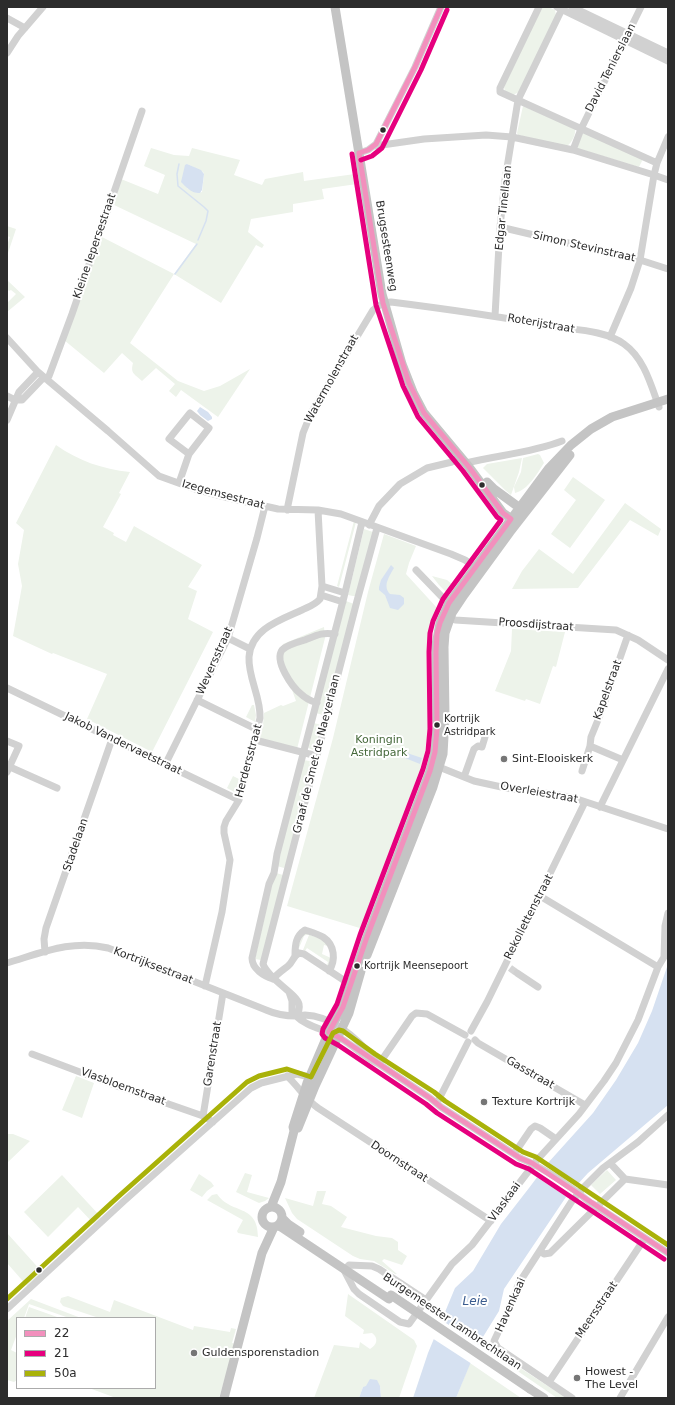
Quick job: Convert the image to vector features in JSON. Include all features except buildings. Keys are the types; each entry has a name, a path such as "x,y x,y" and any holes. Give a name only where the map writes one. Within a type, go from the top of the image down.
{"main road":[{"name":"Brugsesteenweg","path":"335,7 383,303 402,364 418,402 434,426 465,462 503,513 514,521"},
{"path":"276,1216 281,1182 294,1131 293,1127 312,1081 331,1028 341,1010 367,937 436,766 443,754 445,718 444,647 447,616 452,605 522,510 549,468 579,438 612,417 661,404 668,399"},
{"name":"Brugsesteenweg","path":"465,462 494,489 522,510"},
{"path":"312,1081 340,1033 349,1013 362,968 436,766"},
{"path":"224,1398 262,1253 262,1238 276,1216 284,1210 290,1220 308,1237"},
{"name":"Burgemeester Lambrechtlaan","path":"276,1216 308,1237 346,1268"},
{"name":"Burgemeester Lambrechtlaan","path":"276,1216 281,1227 390,1297 531,1393 544,1398"}],"street":[{"path":"7,53 12,44 43,7"},
{"path":"375,146 415,67 441,7"},
{"path":"539,7 500,88 500,92 657,163"},
{"path":"572,7 668,61"},
{"name":"David Tenierslaan","path":"573,150 581,129 641,7"},
{"path":"560,8 668,53"},
{"name":"Edgar Tinellaan","path":"495,316 500,227 518,100 560,8"},
{"path":"7,18 25,28"},
{"name":"Kleine Iepersestraat","path":"15,400 22,400 25,398 48,376 72,314 142,111"},
{"path":"359,153 375,146 424,139 486,135 512,137 573,150 668,180"},
{"path":"610,337 631,288 640,260 654,175 657,163 668,137"},
{"name":"Simon Stevinstraat","path":"500,227 640,260 668,269"},
{"name":"Roterijstraat","path":"383,303 391,302 495,316 610,337 624,344 634,352 661,404"},
{"name":"Watermolenstraat","path":"287,510 303,433 311,413 373,310 383,303"},
{"name":"Izegemsestraat","path":"7,338 38,372 159,476 229,498 265,506 287,510 318,510 341,514 451,554 465,560 478,569"},
{"path":"7,420 19,392 38,372"},
{"path":"7,396 15,400"},
{"path":"179,483 189,454 211,426 191,410 169,439 189,454"},
{"name":"Graaf de Smet de Naeyerlaan","path":"273,979 266,977 255,967 252,962 252,958 344,597 365,523 400,484 427,468 452,462 465,462 523,452 562,441"},
{"name":"Weversstraat","path":"165,765 228,638 258,538 265,506"},
{"path":"228,638 250,649 254,641 265,628 272,623 318,602 321,595 322,586 318,510"},
{"name":"Graaf de Smet de Naeyerlaan","path":"294,1016 300,1010 299,1002 273,979 264,964 316,756 377,528"},
{"path":"416,570 452,605"},
{"path":"322,586 344,597 357,601"},
{"path":"321,595 344,597"},
{"name":"Proosdijstraat","path":"447,616 455,620 616,630 628,635 668,660"},
{"name":"Graaf de Smet de Naeyerlaan","path":"317,703 301,694 292,684 281,662 280,655 284,648 323,632 335,634"},
{"name":"Kapelstraat","path":"582,771 590,746 591,737 628,635"},
{"name":"Herdersstraat","path":"205,986 222,912 229,873 230,860 224,827 239,800 258,730 260,716 250,665 250,649"},
{"path":"600,806 668,669"},
{"name":"Jakob Vandervaetstraat","path":"7,688 239,800"},
{"path":"197,700 258,730"},
{"path":"464,777 474,749 478,746 482,747 485,737"},
{"name":"Stadelaan","path":"44,952 46,928 112,739"},
{"path":"7,740 19,746 8,770 57,788"},
{"path":"255,740 316,756"},
{"path":"590,746 623,760"},
{"name":"Overleiestraat","path":"436,766 464,777 506,788 559,795 600,806 668,829"},
{"name":"Rekollettenstraat","path":"437,1103 487,1002 507,966 585,802"},
{"path":"275,869 287,872"},
{"path":"540,896 658,967"},
{"name":"Vlaskaai","path":"400,1322 409,1324 452,1264 472,1245 513,1190 585,1105 616,1063 638,1020 658,967 664,957 665,926 668,913"},
{"path":"273,979 279,972 289,965 295,955 295,947 300,934 306,930 324,938 332,947 334,955 329,971"},
{"name":"Kortrijksestraat","path":"7,963 70,945 99,946 114,950 268,1011 294,1016 304,1015 316,1017 340,1033 371,1060 573,1194 594,1205 668,1253"},
{"path":"295,955 299,953 304,954 345,981 351,983"},
{"path":"517,973 538,987"},
{"name":"Garenstraat","path":"203,1116 223,992"},
{"name":"Gasstraat","path":"379,1064 412,1016 416,1013 427,1014 470,1037 519,1068 585,1105"},
{"name":"Vlasbloemstraat","path":"32,1054 203,1116 213,1122"},
{"path":"7,1309 106,1218 254,1086 296,1074 312,1081"},
{"name":"Doornstraat","path":"288,1076 305,1098 491,1221"},
{"name":"Havenkaai","path":"549,1382 498,1348 494,1343 519,1283 572,1201 583,1188 603,1168 638,1142 668,1115"},
{"path":"517,1156 531,1129 535,1126 556,1139"},
{"path":"610,1164 625,1179 668,1186"},
{"path":"540,1251 544,1254 550,1253 594,1205 625,1179"},
{"name":"Meersstraat","path":"549,1382 645,1238"},
{"name":"Burgemeester Lambrechtlaan","path":"400,1322 358,1294 354,1289 346,1268 350,1265 372,1266 426,1300"},
{"path":"620,1398 668,1317"},
{"path":"549,1382 572,1398"}],"green space":[{"path":"542,7 548,7 555,10 556,15 519,92 513,95 505,92 504,87"},
{"path":"523,106 575,129 572,141 567,146 518,135 517,133"},
{"path":"582,131 643,159 639,167 576,148"},
{"path":"151,148 174,155 189,156 192,148 240,160 234,175 262,185 265,179 303,172 304,181 355,174 357,184 322,189 324,199 293,204 293,212 251,219 248,232 264,245 262,248 256,245 221,303 174,274 196,244 112,204 121,179 158,194 165,175 144,166","holes":["187,164 203,172 202,192 197,193 187,188"]},
{"path":"7,226 16,229 7,256 7,245 10,237 7,236"},
{"path":"100,236 174,274 130,343 178,381 204,391 220,386 250,369 218,417 181,390 176,397 169,391 175,384 156,368 142,381 133,372 133,363 122,353 104,373 64,340"},
{"path":"7,280 25,297 7,312 7,303 16,294 7,289"},
{"path":"56,445 82,460 110,469 130,472 119,493 121,494 103,527 114,533 113,535 126,542 134,526 202,565 188,587 197,591 188,619 213,632 152,752 87,719 107,674 53,653 52,654 13,636 22,586 18,564 24,530 16,523"},
{"path":"538,454 544,463 528,485 524,489 515,493 514,487 521,472 523,458"},
{"path":"522,458 511,495 483,468 487,464"},
{"path":"573,477 605,500 570,548 551,534 576,500 564,490"},
{"path":"625,503 661,529 658,536 630,520 578,588 512,589 522,571 539,549 573,574"},
{"path":"354,521 356,522 339,587 337,586"},
{"path":"364,529 373,532 356,596 348,595"},
{"name":"Koningin Astridpark","path":"384,534 416,546 406,574 438,609 432,627 428,657 428,730 424,758 363,929 287,906 333,738 368,592"},
{"path":"432,576 447,580 453,585 447,593"},
{"path":"346,601 354,604 326,716 316,713"},
{"path":"324,627 325,638 297,749 260,738 259,736 261,725 263,725 264,713 281,705 283,706 296,701 287,676 281,649 283,644"},
{"path":"512,629 565,632 556,667 553,666 540,704 526,699 525,701 495,691 511,651"},
{"path":"252,705 254,705 256,715 255,722 246,717"},
{"path":"313,723 323,725 315,750 308,747"},
{"path":"304,760 314,762 286,867 284,868 277,866"},
{"path":"233,776 239,779 236,793 227,788"},
{"path":"276,873 283,875 261,960 255,959 274,876"},
{"path":"304,933 325,940 328,946 324,945 322,954 331,958 328,966 328,962 307,948 305,951 303,950 309,935 304,936 299,948 297,948"},
{"path":"76,1076 94,1083 82,1118 62,1110"},
{"path":"7,1134 13,1134 30,1141 7,1163"},
{"path":"607,1170 616,1180 600,1194 591,1185"},
{"path":"245,1173 252,1175 247,1192 269,1198 259,1203 236,1192"},
{"path":"199,1174 211,1182 214,1186 202,1197 190,1190"},
{"path":"62,1175 101,1217 94,1224 78,1207 48,1237 24,1212"},
{"path":"317,1191 326,1191 322,1204 331,1206 347,1217 341,1227 376,1236 392,1238 398,1242 398,1250 407,1256 402,1265 384,1259 382,1261 397,1274 374,1261 360,1259 353,1256 297,1219 292,1213 285,1198 313,1206"},
{"path":"217,1194 229,1205 249,1214 254,1219 257,1226 258,1237 238,1233 237,1231 243,1220 207,1200 212,1195"},
{"path":"7,1233 43,1273 28,1287 7,1263"},
{"path":"348,1294 414,1340 417,1346 399,1398 381,1398 380,1386 363,1387 359,1398 314,1398 334,1345 359,1348 360,1342 370,1349 374,1346 376,1341 376,1337 372,1333 363,1334 364,1330 345,1316"},
{"name":"Guldensporenstadion","path":"68,1296 110,1312 114,1300 193,1330 194,1326 230,1332 231,1328 236,1329 232,1343 235,1344 219,1398 116,1398 92,1389 156,1389 156,1317 96,1317 63,1306 60,1302 61,1298"},
{"path":"31,1299 78,1317 66,1317 29,1304 24,1317 16,1317 16,1337 11,1350 16,1352 16,1381 14,1382 7,1380 7,1321"},
{"path":"29,1307 57,1317 25,1317"},
{"path":"502,1356 566,1398 557,1398 500,1359"},
{"path":"470,1363 521,1398 456,1398"}],"water":[{"path":"187,164 201,170 204,174 202,190 200,193 192,191 181,182 185,165"},
{"path":"200,407 208,412 212,419 208,421 200,415 197,411"},
{"path":"391,565 394,568 387,584 388,591 390,594 400,595 404,598 404,604 398,610 390,608 385,595 379,590 381,580"},
{"path":"399,748 401,751 422,758 420,764 395,756 396,753 399,753 397,752"},
{"name":"Leie","path":"668,964 668,1105 588,1173 566,1197 504,1289 499,1311 478,1345 456,1398 413,1398 428,1353 455,1288 473,1271 501,1224 547,1164 593,1113 616,1080 638,1043 652,1011"},
{"path":"370,1379 377,1380 380,1386 381,1398 359,1398 363,1387 366,1386"}],"pier":[{"path":"545,1165 578,1186 568,1198 535,1176"},
{"path":"440,1319 480,1346 472,1364 432,1338"}],"waterway":[{"path":"179,164 177,174 178,186 208,211 206,221 198,240"},
{"path":"175,274 197,244"}],"tunnel":[{"path":"510,968 517,973"}],"transit line":[{"name":"22","path":"359,153 368,150 376,144 415,67 441,7"},
{"name":"21","path":"361,160 372,156 382,148 421,70 447,10"},
{"name":"22","path":"359,153 383,303 409,383 424,413 469,467 503,513 511,519 449,603 440,623 437,634 436,652 437,729 435,752 430,771 367,937 343,1007 329,1032 342,1039 441,1107 520,1158 532,1163 668,1253"},
{"name":"21","path":"352,154 376,305 403,386 418,417 463,471 497,517 501,520 443,599 433,621 430,633 429,652 430,729 428,751 423,769 360,935 337,1004 323,1029 322,1034 325,1038 338,1045 437,1113 516,1164 529,1169 664,1259"},
{"name":"50a","path":"7,1299 119,1196 247,1082 259,1076 287,1069 311,1077 333,1033 339,1030 343,1031 375,1054 523,1152 536,1157 668,1245"}],"place":[{"name":"Kortrijk Astridpark","path":"437,725"},
{"name":"Sint-Elooiskerk","path":"504,759"},
{"name":"Kortrijk Meensepoort","path":"357,966"},
{"name":"Texture Kortrijk","path":"484,1102"},
{"name":"Guldensporenstadion","path":"194,1353"},
{"name":"Howest - The Level","path":"577,1378"}]}
